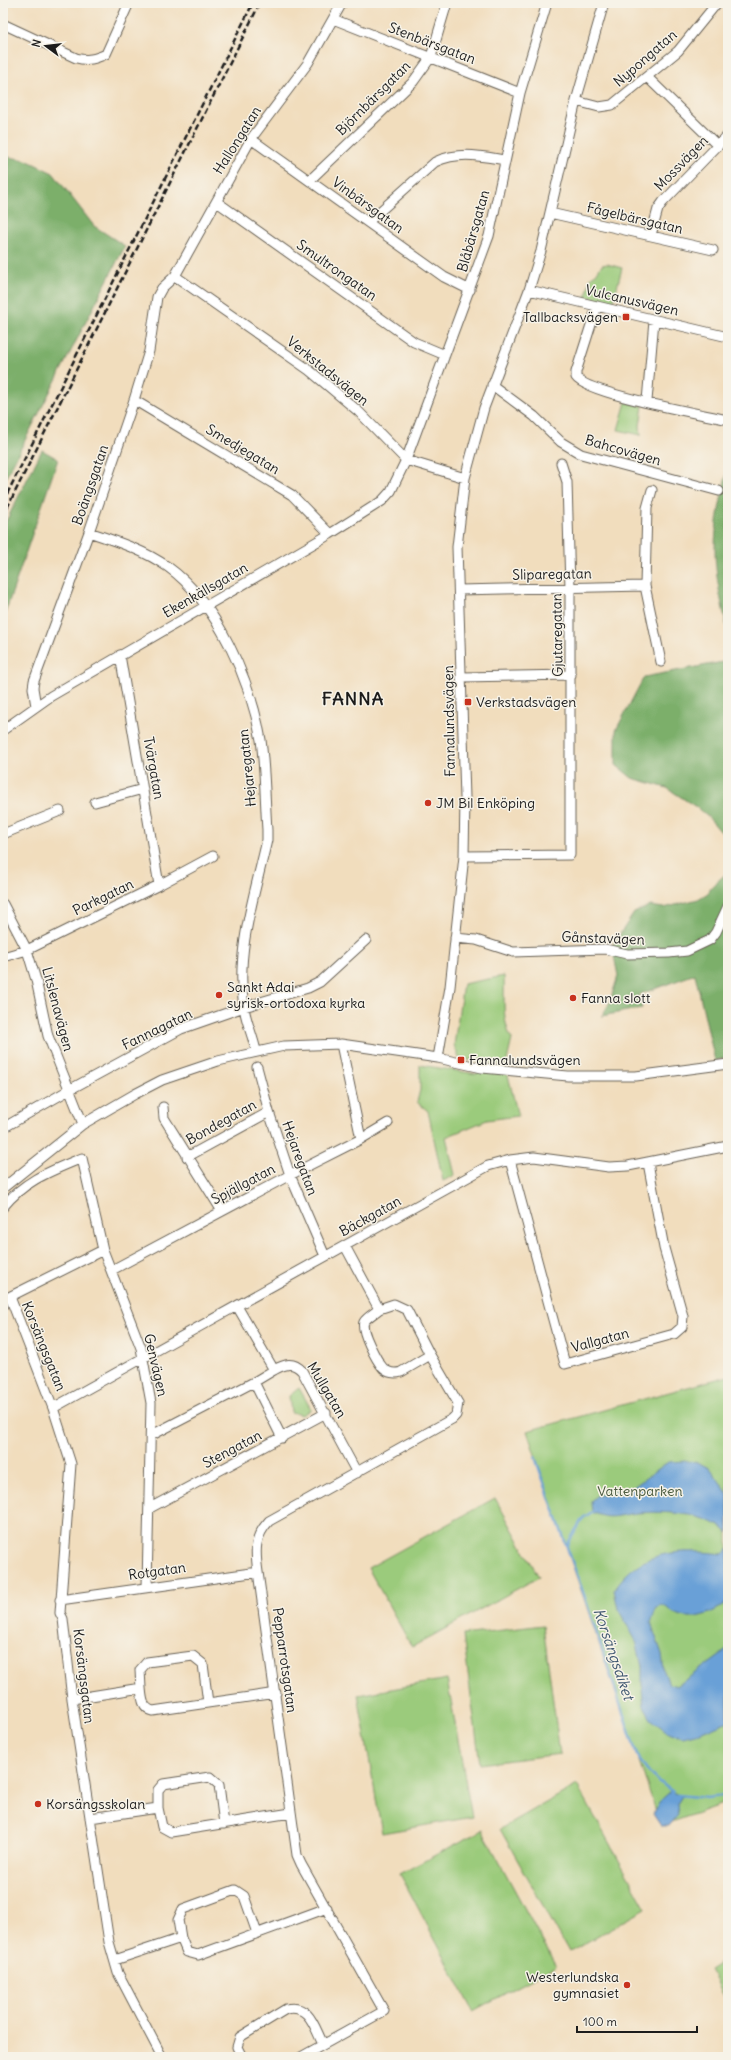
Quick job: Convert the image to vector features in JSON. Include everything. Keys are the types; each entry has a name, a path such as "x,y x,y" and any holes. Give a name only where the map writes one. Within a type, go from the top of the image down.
{"street":[{"path":"3,24 76,58 87,60 96,59 106,54 129,3"},
{"name":"Hallongatan","path":"175,276 251,139 308,63 342,3"},
{"name":"Björnbärsgatan","path":"310,180 413,82 431,57 447,3"},
{"name":"Blåbärsgatan","path":"406,460 489,236 520,93 547,3"},
{"path":"465,478 478,428 492,385 529,290 550,213 576,100 604,3"},
{"name":"Nypongatan","path":"576,100 598,107 612,105 678,51 717,3"},
{"name":"Stenbärsgatan","path":"333,19 520,93"},
{"path":"647,77 718,146"},
{"name":"Mossvägen","path":"651,235 658,209 663,202 728,135"},
{"name":"Vinbärsgatan","path":"251,139 444,277 470,290"},
{"path":"368,222 435,162 446,157 471,154 506,160"},
{"name":"Smultrongatan","path":"216,202 414,342 445,355"},
{"name":"Fågelbärsgatan","path":"550,213 713,250"},
{"name":"Boängsgatan","path":"36,706 33,688 34,681 134,400 149,351 158,297 162,288 175,276"},
{"name":"Verkstadsvägen","path":"175,276 309,370 358,411 406,460 465,478"},
{"name":"Vulcanusvägen","path":"529,290 728,337"},
{"path":"597,306 576,377 579,382 592,388 728,420"},
{"path":"646,401 650,381 651,334 654,320"},
{"name":"Bahcovägen","path":"492,385 534,416 566,445 581,454 719,491"},
{"name":"Smedjegatan","path":"134,400 292,495 330,534"},
{"name":"Ekenkällsgatan","path":"3,730 36,706 330,534 382,500 391,491 406,460"},
{"name":"Gjutaregatan","path":"464,856 570,855 570,588 567,482 561,463"},
{"name":"Fannalundsvägen","path":"438,1058 450,987 464,856 465,798 457,547 465,478"},
{"path":"652,490 647,508 645,586 661,662"},
{"name":"Hejaregatan","path":"88,532 138,550 167,566 187,583 216,618 247,684 260,739 266,840 242,961 244,1007 256,1051"},
{"name":"Sliparegatan","path":"459,590 645,586"},
{"name":"Tvärgatan","path":"120,656 159,885"},
{"path":"462,677 571,675"},
{"path":"95,802 143,789"},
{"path":"3,834 60,812"},
{"name":"Parkgatan","path":"3,957 27,950 159,885 213,856"},
{"name":"Litslenavägen","path":"3,904 27,950 36,980 48,1036 83,1124"},
{"name":"Gånstavägen","path":"455,938 476,940 513,952 605,949 627,954 669,953 687,950 710,940 716,932 728,906"},
{"name":"Fannagatan","path":"3,1128 181,1029 244,1007 308,988 320,982 366,940"},
{"path":"341,1044 361,1139"},
{"path":"3,1188 83,1124 162,1080 218,1061 256,1051 284,1046 341,1044 438,1058 482,1068 568,1076 636,1076 728,1064"},
{"name":"Hejaregatan","path":"257,1066 269,1112 290,1175 324,1256"},
{"path":"162,1107 164,1118 222,1211"},
{"name":"Bondegatan","path":"187,1157 269,1112"},
{"name":"Spjällgatan","path":"112,1270 361,1139 388,1123"},
{"name":"Bäckgatan","path":"53,1408 488,1166 510,1160 534,1157 610,1167 648,1163 728,1146"},
{"name":"Genvägen","path":"3,1207 13,1195 32,1180 82,1158 103,1250 112,1270 144,1358 151,1403 152,1435 147,1586"},
{"name":"Vallgatan","path":"510,1160 565,1364 674,1334 682,1327 683,1316 664,1248 648,1163"},
{"path":"345,1246 379,1309"},
{"path":"6,1299 103,1250"},
{"name":"Korsängsgatan","path":"6,1299 53,1408 71,1464 60,1613 63,1619 72,1700 109,1942 118,1973 162,2057"},
{"path":"394,1304 407,1310 430,1355 396,1374 383,1367 364,1334 363,1326 365,1320 379,1309 394,1304"},
{"path":"237,1306 274,1370"},
{"name":"Pepparrotsgatan","path":"323,2044 384,2011 327,1908 300,1864 291,1813 276,1693 258,1572 256,1541 259,1532 269,1521 452,1420 456,1414 458,1403 430,1355"},
{"name":"Mullgatan","path":"152,1435 274,1370 289,1364 298,1367 326,1413 356,1473"},
{"path":"254,1382 282,1438"},
{"name":"Stengatan","path":"150,1508 326,1413"},
{"name":"Rotgatan","path":"60,1600 147,1586 258,1572"},
{"path":"208,1703 203,1664 193,1656 147,1662 140,1670 143,1703 149,1710 153,1711 208,1703 276,1693"},
{"path":"72,1700 141,1688"},
{"path":"224,1824 219,1785 214,1779 210,1778 163,1784 158,1790 158,1808 162,1827 171,1832 224,1824 291,1813"},
{"path":"90,1818 158,1808"},
{"path":"257,1933 244,1896 235,1890 183,1909 178,1920 181,1938 187,1952 198,1955 327,1908"},
{"path":"115,1960 181,1938"},
{"path":"242,2057 237,2048 240,2037 286,2009 294,2008 301,2008 310,2017 323,2044 301,2057"}],"green space":[{"path":"3,156 26,160 53,173 94,226 125,246 3,483"},
{"path":"607,264 622,268 613,303 586,297 591,277 596,274 602,265"},
{"path":"626,402 643,406 640,426 641,435 618,430"},
{"path":"42,450 58,459 3,619 3,527"},
{"path":"728,467 728,632 721,601 715,559 715,539 721,498"},
{"path":"728,661 728,840 708,817 696,807 667,788 632,778 616,765 616,730 644,677"},
{"path":"728,872 728,1057 715,1061 695,974 638,995 642,1008 602,1016 609,1004 618,976 612,946 634,913 650,906 664,908 698,899 708,893 713,885"},
{"path":"504,976 504,1009 506,1025 512,1039 506,1065 488,1063 479,1066 479,1062 459,1058 454,1045 463,984"},
{"path":"420,1065 477,1074 478,1070 508,1075 518,1116 487,1120 446,1137 455,1175 443,1181 428,1111 417,1102 420,1090"},
{"name":"Vattenparken","path":"728,1376 728,1802 661,1826 527,1431"},
{"path":"299,1388 311,1409 302,1415 291,1412 289,1396"},
{"path":"495,1498 539,1577 412,1647 368,1568"},
{"path":"543,1625 560,1754 480,1764 463,1635"},
{"path":"447,1679 472,1817 382,1833 358,1695"},
{"path":"577,1785 646,1909 569,1952 500,1829"},
{"path":"482,1830 556,1966 473,2011 400,1874"},
{"path":"728,1958 728,2003 709,1970"}],"water":[{"name":"Vattenparken","path":"668,1462 697,1462 711,1469 728,1494 728,1533 709,1521 685,1514 648,1512 610,1517 592,1512 591,1501 596,1496 632,1488"},
{"path":"728,1549 728,1602 710,1613 695,1617 681,1616 661,1605 656,1609 651,1623 662,1654 664,1671 669,1684 677,1686 728,1649 728,1721 700,1733 682,1737 666,1731 651,1719 644,1707 642,1666 636,1641 618,1609 614,1590 624,1576 636,1566 649,1559 676,1552 707,1552 723,1554"},
{"path":"671,1791 682,1796 677,1804 678,1815 669,1826 661,1826 653,1814 662,1799"}],"waterway":[{"name":"Korsängsdiket","path":"535,1457 584,1595 638,1758 652,1776 673,1792"},
{"path":"567,1545 583,1518 595,1510"},
{"name":"Korsängsdiket","path":"678,1795 707,1798 728,1795"}],"railway":[{"path":"3,502 253,3"},
{"path":"3,516 260,3"}],"place":[{"name":"Tallbacksvägen","path":"626,317"},
{"name":"Verkstadsvägen","path":"468,702"},
{"name":"JM Bil Enköping","path":"428,803"},
{"name":"Sankt Adai syrisk-ortodoxa kyrka","path":"219,995"},
{"name":"Fanna slott","path":"573,998"},
{"name":"Fannalundsvägen","path":"461,1060"},
{"name":"Korsängsskolan","path":"38,1804"},
{"name":"Westerlundska gymnasiet","path":"627,1985"}],"district":[{"name":"FANNA","path":"353,698"}]}
